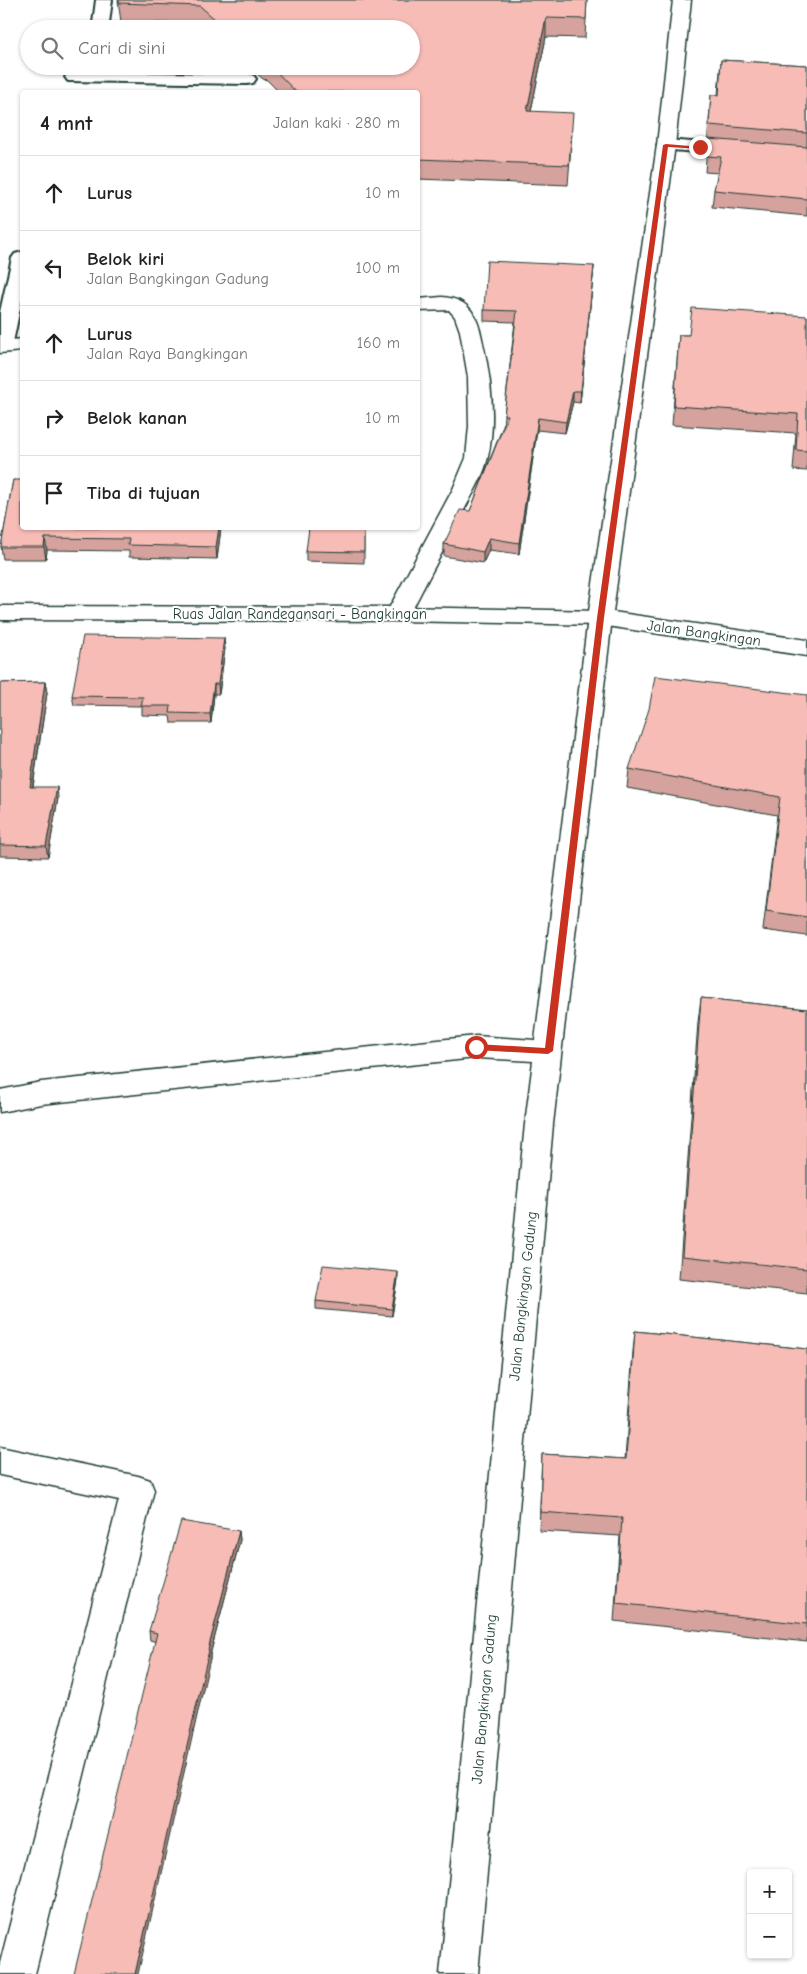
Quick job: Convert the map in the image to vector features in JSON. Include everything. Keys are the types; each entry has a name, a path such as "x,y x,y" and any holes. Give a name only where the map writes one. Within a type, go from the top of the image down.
{"street":[{"name":"Jalan Bangkingan Gadung","path":"458,1974 509,1433 548,1051 600,618 666,145 682,0"},
{"path":"398,614 459,499 478,457 481,424 477,361 469,328 462,312 456,306 420,305"},
{"name":"Ruas Jalan Randegansari - Bangkingan","path":"0,613 398,614 600,618"},
{"name":"Jalan Bangkingan","path":"600,618 807,648"},
{"path":"0,1101 41,1093 476,1047 548,1051"},
{"path":"0,1461 138,1490 16,1974"}],"lane":[{"path":"101,20 104,0"},
{"path":"74,79 247,79"},
{"path":"666,145 807,156"},
{"path":"8,346 20,271"}],"building":[{"path":"119,0 587,0 586,19 546,18 527,111 573,113 569,165 420,159 420,90 294,90 280,75 420,75 420,20 216,20 200,6 119,3"},
{"path":"721,60 807,65 807,133 709,125 711,95 719,95"},
{"path":"708,139 807,147 807,199 714,190 721,157 707,156"},
{"path":"487,261 594,266 581,391 573,391 566,422 538,418 519,543 489,538 483,552 444,544 460,510 470,511 508,415 504,415 517,311 484,310"},
{"path":"692,308 807,316 807,451 796,450 798,414 674,406 679,335 689,335"},
{"path":"13,480 20,480 20,530 219,530 216,547 128,545 129,539 45,538 44,547 1,547"},
{"path":"309,530 364,530 364,552 306,551"},
{"path":"83,636 224,638 218,684 214,684 210,714 170,713 171,706 141,706 143,697 72,696"},
{"path":"655,676 807,695 807,917 766,911 780,797 629,769 649,709"},
{"path":"45,682 30,787 57,787 46,846 0,845 0,683"},
{"path":"701,998 807,1009 807,1269 682,1256"},
{"path":"323,1265 398,1272 392,1309 316,1301"},
{"path":"635,1331 807,1349 807,1624 616,1603 622,1518 540,1512 542,1454 626,1459"},
{"path":"181,1521 239,1531 208,1650 135,1974 74,1974 157,1633 149,1631"}],"route":[{"path":"476,1047 548,1051 600,618 666,145 700,147"}]}
